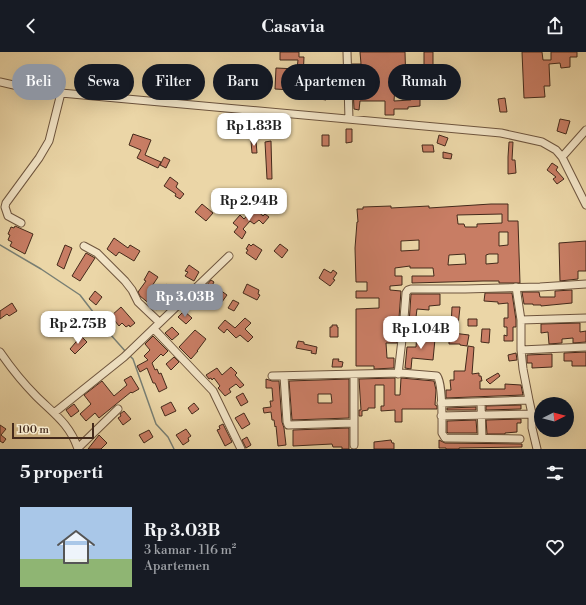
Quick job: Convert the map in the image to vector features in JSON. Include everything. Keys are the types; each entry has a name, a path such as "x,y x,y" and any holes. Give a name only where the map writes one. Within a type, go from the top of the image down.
{"street":[{"path":"347,52 349,119"},
{"path":"0,82 12,85"},
{"path":"66,92 502,133 542,142 556,150 562,157 586,205"},
{"path":"21,222 8,216 4,207 22,179 39,158 49,141 60,100"},
{"path":"562,157 586,130"},
{"path":"84,246 97,253 125,281 132,290 138,302 157,326 213,391 241,449"},
{"path":"54,412 124,356 229,256"},
{"path":"398,374 406,294 408,290 422,288 465,289 586,284"},
{"path":"516,287 521,320 522,350 532,414 532,428 537,449"},
{"path":"521,320 586,318"},
{"path":"522,350 586,347"},
{"path":"0,352 29,389 54,412 68,429 78,448 118,409"},
{"path":"272,376 398,374 437,376 439,379 442,433 445,438 520,439"},
{"path":"354,375 354,445"},
{"path":"284,376 288,425 354,423"},
{"path":"441,403 481,403 529,400"},
{"path":"481,403 482,438"},
{"path":"442,416 532,414"}],"building":[{"path":"280,52 299,52 299,57 304,57 304,64 298,64 298,60 280,60"},
{"path":"360,52 405,52 405,64 388,64 388,100 420,100 420,106 408,107 408,109 394,109 394,115 385,115 385,101 360,101 359,110 354,109 354,100 380,100 380,64 361,64"},
{"path":"424,52 433,52 433,64 424,64"},
{"path":"522,52 542,52 543,60 551,60 551,52 577,52 577,57 570,57 570,67 561,68 560,63 549,64 550,86 544,86 545,97 524,98"},
{"path":"276,68 281,68 281,89 275,89"},
{"path":"505,98 507,112 500,112 498,99"},
{"path":"560,119 570,121 566,134 557,131"},
{"path":"346,129 352,129 352,142 346,143"},
{"path":"133,134 151,140 145,155 161,162 158,168 137,158 141,150 129,145"},
{"path":"322,135 329,135 329,146 322,146"},
{"path":"439,135 448,138 445,146 437,143"},
{"path":"251,141 256,141 257,153 252,153"},
{"path":"271,141 272,179 267,179 265,142"},
{"path":"509,142 513,142 512,160 515,160 516,173 508,174 508,157"},
{"path":"422,145 433,145 434,152 423,152"},
{"path":"443,152 452,154 451,159 443,158"},
{"path":"164,157 170,160 166,168 160,165"},
{"path":"552,163 558,167 556,170 564,179 557,184 553,179 556,177 547,170"},
{"path":"170,177 178,183 176,187 184,194 180,199 175,196 176,194 164,186"},
{"path":"202,204 213,213 206,221 195,212"},
{"path":"508,204 508,221 518,221 520,283 483,281 412,283 412,276 434,276 433,268 410,268 410,266 395,268 395,276 402,276 402,285 390,286 390,290 401,291 397,343 386,343 387,358 394,358 394,368 374,369 374,366 356,366 356,309 379,308 379,298 356,298 356,291 367,291 367,282 356,282 355,248 358,222 357,209 363,209 363,207 391,206 391,208 429,206 429,208","holes":["502,214 502,223 477,224 477,227 465,227 464,224 458,224 457,215","499,232 508,232 508,245 499,246","419,240 419,250 401,251 401,241","465,254 466,264 448,265 449,255","498,254 498,263 486,264 486,255"]},
{"path":"254,208 263,216 265,214 269,217 263,224 259,220 254,224 250,221 243,229 246,232 242,239 234,232 238,227 233,223 240,215 244,219"},
{"path":"15,226 33,234 25,254 10,246 12,242 8,240 10,235 8,234 11,227 14,228"},
{"path":"114,238 128,248 130,245 140,251 134,261 119,252 116,256 107,249"},
{"path":"586,241 586,271 578,271 578,279 560,281 559,243"},
{"path":"249,244 251,246 253,244 262,250 256,260 246,253 248,250 246,249"},
{"path":"280,244 288,250 282,258 274,251"},
{"path":"65,245 72,248 64,269 57,265"},
{"path":"86,253 95,258 80,281 72,276"},
{"path":"189,265 199,272 194,281 185,276 188,272 185,271"},
{"path":"324,269 331,273 333,270 337,273 333,279 335,280 330,286 319,278"},
{"path":"149,271 158,277 150,289 156,295 166,284 174,291 169,299 168,298 157,310 140,296 138,292 146,281 144,280"},
{"path":"211,280 214,282 209,291 215,296 220,290 227,295 219,306 213,301 205,309 195,299"},
{"path":"247,284 259,290 258,294 260,295 257,300 243,293"},
{"path":"572,290 572,303 541,306 524,304 522,292 539,292 540,297 555,297 555,291"},
{"path":"95,291 102,297 96,305 89,299"},
{"path":"485,293 512,293 516,320 516,327 513,327 513,341 504,341 504,335 507,336 507,327 504,327 504,318 508,318 508,303 498,304 498,302 484,301"},
{"path":"411,294 440,294 440,305 429,306 429,310 417,309 415,325 409,324"},
{"path":"233,300 239,303 234,311 228,308"},
{"path":"12,303 17,311 9,316 7,314 0,319 0,311"},
{"path":"121,307 135,323 130,327 129,325 126,327 122,323 119,326 111,316"},
{"path":"452,307 460,307 458,326 451,327"},
{"path":"184,311 192,318 186,324 178,317"},
{"path":"245,318 251,323 245,329 253,337 248,342 240,335 236,338 227,329 224,333 218,328 225,320 235,328"},
{"path":"468,319 477,319 477,326 468,326"},
{"path":"580,323 580,332 586,331 586,342 573,343 573,338 562,339 562,343 549,344 548,332 541,333 541,324"},
{"path":"332,325 337,325 338,327 338,337 330,337 330,327 332,327"},
{"path":"172,327 179,334 172,340 165,333"},
{"path":"482,329 490,329 489,343 481,342"},
{"path":"195,330 206,339 191,359 179,347"},
{"path":"445,332 469,335 467,346 460,344 449,344 449,337 445,336"},
{"path":"417,334 424,334 424,337 435,339 433,360 412,358 411,369 405,368 407,347 416,347"},
{"path":"81,336 87,342 75,354 70,349"},
{"path":"153,336 168,351 163,356 161,354 152,363 155,370 157,369 159,374 161,373 167,388 159,392 155,383 153,383 147,368 140,372 137,366 148,360 144,356 150,350 145,344"},
{"path":"298,341 317,347 316,354 311,353 312,351 296,348"},
{"path":"468,346 474,347 472,374 479,373 479,376 481,376 482,381 480,381 480,389 505,389 505,384 521,385 523,395 446,398 446,390 451,390 450,380 454,380 454,371 465,371"},
{"path":"586,352 586,366 572,366 572,361 564,361 564,353"},
{"path":"516,353 517,360 509,361 508,355"},
{"path":"552,354 552,367 532,368 532,363 527,363 527,355"},
{"path":"174,357 179,362 171,370 166,364"},
{"path":"333,359 339,359 338,361 343,362 342,367 332,367"},
{"path":"231,367 237,373 235,375 244,385 240,388 236,384 229,389 231,392 225,396 218,388 220,386 214,378 212,380 211,378 209,379 206,375 217,368 222,375"},
{"path":"498,373 500,376 490,384 486,380"},
{"path":"131,376 139,389 132,393 131,392 99,418 95,413 86,421 80,414 91,404 84,395 102,381 114,396 127,385 124,380"},
{"path":"395,378 395,395 400,395 401,378 434,381 436,390 435,405 437,406 437,409 402,409 402,422 395,422 395,410 381,411 381,406 384,406 384,385 375,385 375,408 368,408 368,410 362,411 362,416 359,416 359,410 361,410 359,379"},
{"path":"266,379 279,381 282,422 286,445 278,446 276,426 275,427 274,420 272,420 271,412 264,413 263,408 271,407 270,401 273,401 272,388 266,388"},
{"path":"349,379 349,418 292,420 289,381","holes":["318,394 331,394 332,403 318,403"]},
{"path":"243,393 248,402 241,406 236,397"},
{"path":"171,402 176,411 165,416 161,407"},
{"path":"194,403 199,409 192,414 188,408"},
{"path":"74,404 79,411 71,417 66,410"},
{"path":"521,405 521,409 486,410 486,406"},
{"path":"476,407 476,410 447,410 447,408"},
{"path":"124,411 131,419 123,425 118,418"},
{"path":"244,413 250,424 242,429 235,418"},
{"path":"521,419 521,423 517,423 517,432 487,434 486,420"},
{"path":"476,420 477,433 447,432 447,421"},
{"path":"223,424 232,442 225,446 217,430 220,429 219,426"},
{"path":"0,425 6,429 1,435 6,439 3,443 0,441"},
{"path":"349,428 349,449 333,447 332,444 293,446 293,430"},
{"path":"186,429 191,436 188,438 189,441 183,445 176,435"},
{"path":"149,430 153,437 144,443 139,435"},
{"path":"99,435 107,443 101,449 88,449"},
{"path":"247,437 251,445 246,448 242,440"},
{"path":"391,440 392,443 394,443 394,449 374,449 374,442"},
{"path":"439,440 445,443 522,444 522,447 446,449 439,448"}],"waterway":[{"path":"0,245 41,269 80,295 126,352"},
{"path":"130,356 133,359 156,424 168,437 174,449"}]}
